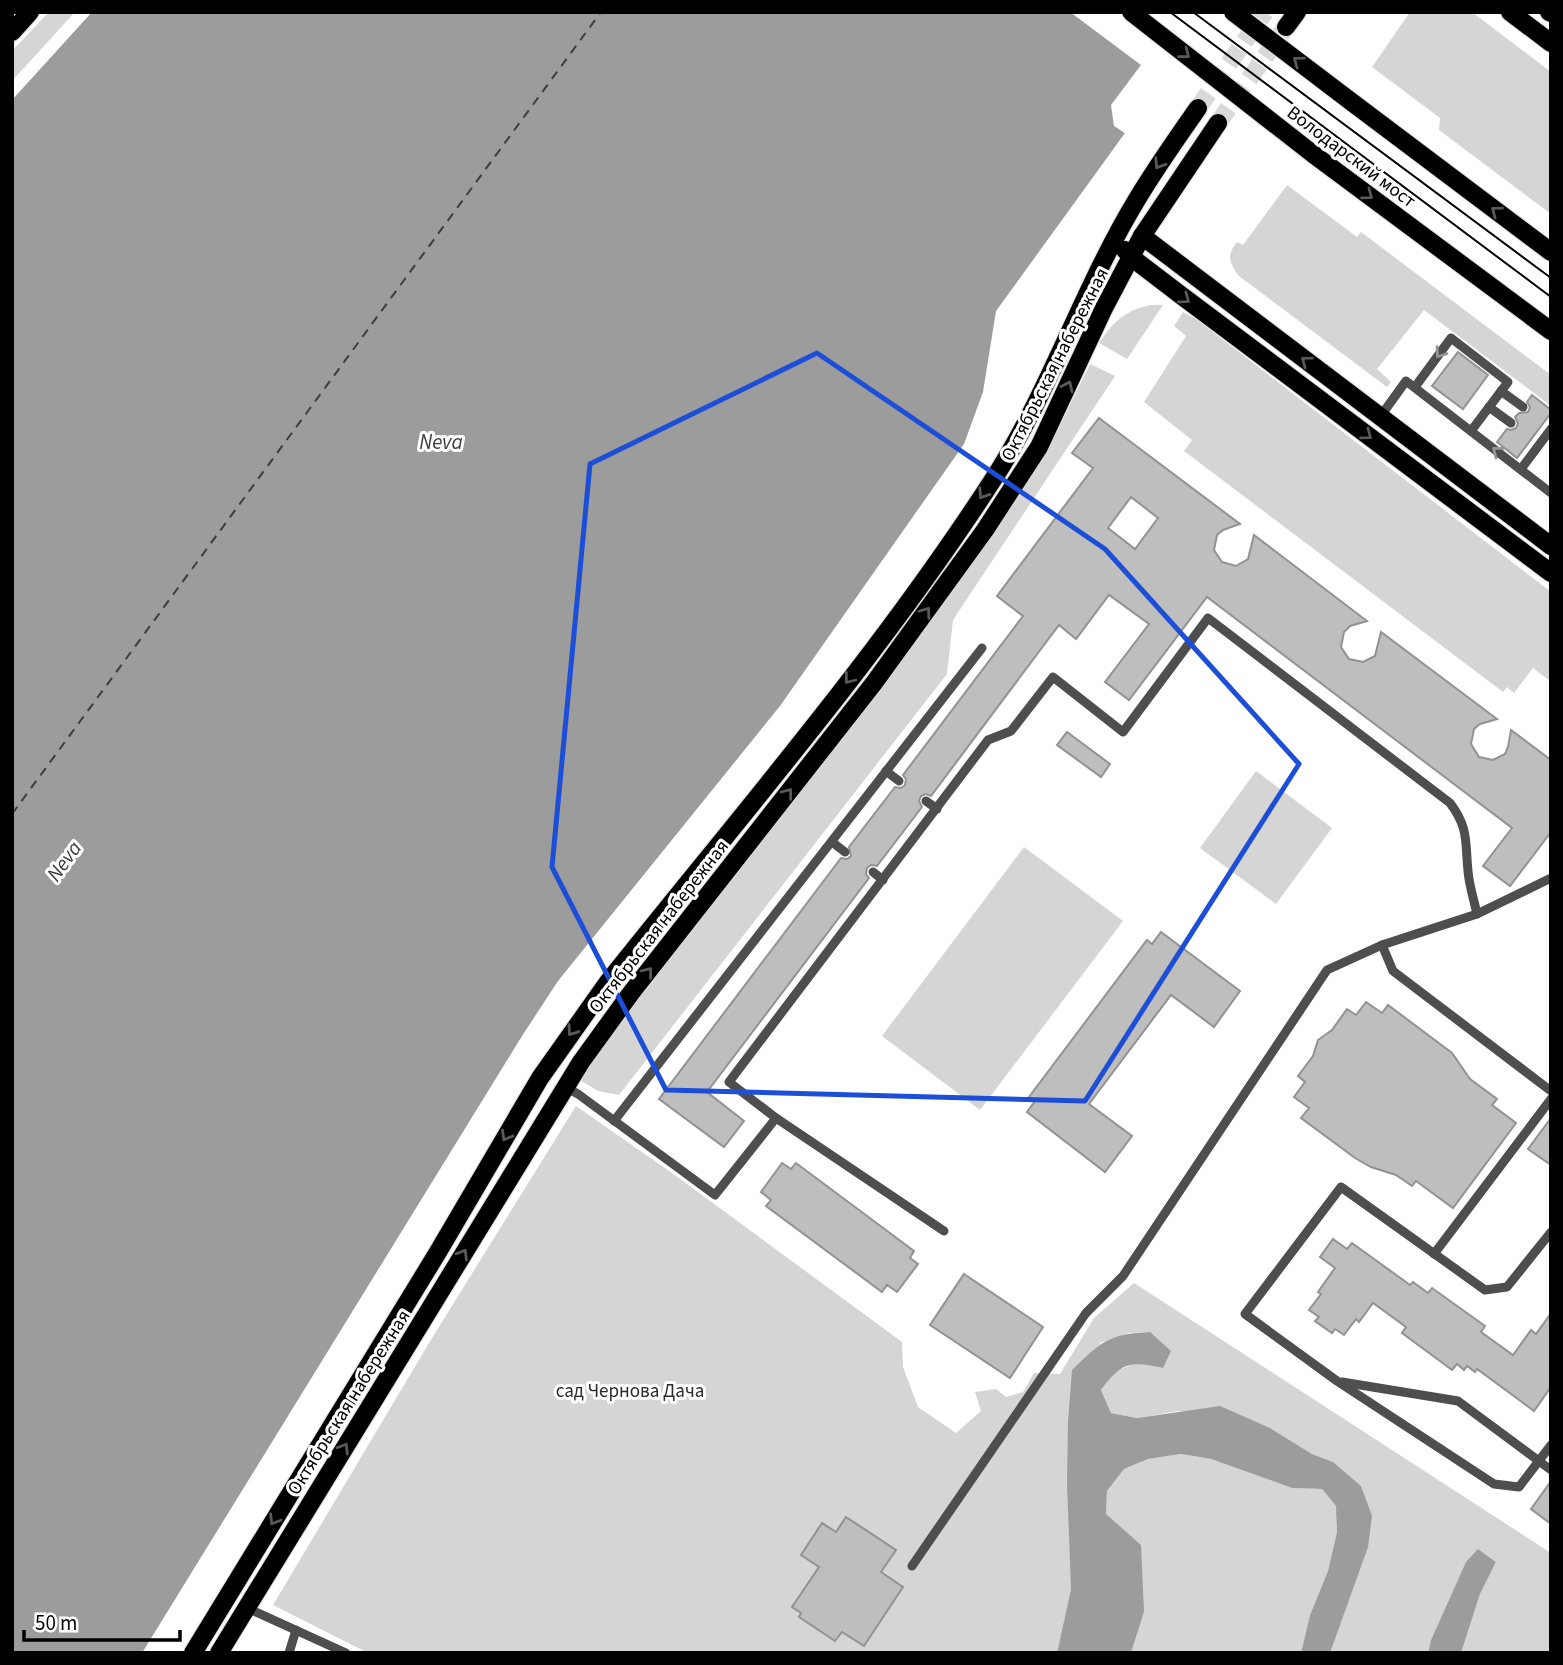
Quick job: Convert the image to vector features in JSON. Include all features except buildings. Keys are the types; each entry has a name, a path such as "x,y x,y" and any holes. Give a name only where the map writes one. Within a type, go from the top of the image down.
{"main road":[{"path":"12,32 30,12"},
{"name":"Володарский мост","path":"1131,12 1313,154 1551,331"},
{"path":"1233,12 1551,252"},
{"path":"1286,27 1297,12"},
{"path":"1510,12 1551,43"},
{"name":"Октябрьская набережная","path":"193,1653 438,1252 540,1077 608,982 853,675 982,497 1038,401 1135,201 1198,108"},
{"name":"Октябрьская набережная","path":"219,1653 565,1087 624,1003 874,683 985,530 1039,447 1104,308 1142,236 1218,123"},
{"path":"1116,239 1142,236 1551,546"},
{"path":"1116,239 1131,257 1551,573"}],"lane":[{"path":"1415,387 1451,338 1508,382 1471,431"},
{"path":"1380,417 1406,381 1551,493"},
{"path":"1501,391 1523,407"},
{"path":"1489,407 1511,423"},
{"path":"1521,469 1535,442 1548,427"},
{"path":"944,1231 776,1118 729,1082 988,740 1011,731 1052,677 1123,732 1208,618 1451,803 1461,818 1467,836 1468,872 1478,914"},
{"path":"614,1121 982,649"},
{"path":"886,771 899,781"},
{"path":"926,801 937,809"},
{"path":"832,842 845,852"},
{"path":"873,872 883,880"},
{"path":"912,1566 1086,1313 1123,1276 1327,970 1382,945 1478,914 1551,878"},
{"path":"1382,945 1393,971 1551,1091"},
{"path":"565,1087 715,1195 776,1118"},
{"path":"1434,1254 1551,1099"},
{"path":"1551,1232 1507,1287 1485,1290 1341,1187 1245,1314 1337,1381 1494,1484 1519,1488 1551,1445"},
{"path":"1337,1381 1458,1401 1551,1470"},
{"path":"247,1608 346,1653"},
{"path":"289,1653 296,1630"}],"highlighted area":[{"path":"817,353 1105,549 1299,764 1085,1101 666,1090 552,867 590,464"}],"green space":[{"path":"49,12 75,12 12,81 12,51"},
{"path":"1410,12 1472,12 1551,72 1551,214 1439,130 1440,118 1372,67"},
{"path":"1287,185 1357,237 1361,232 1551,375 1551,406 1424,310 1377,369 1391,382 1387,387 1239,276 1230,259 1231,251 1237,242 1243,245"},
{"path":"1151,305 1163,305 1127,359 1099,343 1120,318"},
{"path":"1183,312 1196,319 1551,592 1551,682 1533,668 1514,693 1507,687 1503,692 1184,451 1192,440 1144,402 1186,336 1174,326"},
{"path":"1090,364 1115,376 953,620 947,674 619,1095 598,1091 580,1080 637,998 881,689 992,536 1046,454"},
{"path":"1256,771 1332,828 1276,904 1200,848"},
{"path":"1024,847 1123,921 980,1110 882,1036"},
{"name":"сад Чернова Дача","path":"576,1106 902,1342 903,1367 918,1407 956,1433 981,1411 975,1392 996,1389 1006,1397 1023,1392 1034,1373 1060,1374 1094,1318 1134,1283 1551,1553 1551,1653 1461,1653 1480,1594 1496,1562 1478,1549 1466,1563 1431,1640 1428,1653 1330,1653 1342,1618 1333,1462 1312,1454 1270,1428 1179,1411 1137,1418 1111,1413 1101,1390 1115,1372 1137,1362 1163,1367 1170,1351 1149,1332 1129,1333 1100,1343 1072,1548 1071,1589 1057,1653 368,1653 273,1605 432,1338"},
{"path":"1181,1454 1211,1459 1292,1488 1322,1489 1336,1506 1337,1532 1328,1571 1310,1615 1301,1653 1131,1653 1144,1612 1106,1514 1107,1491 1124,1469 1148,1459"}],"water":[{"name":"Neva","path":"92,12 1181,12 1112,105 1114,125 1125,133 996,311 983,392 964,444 780,706 558,981 142,1653 12,1653 12,100"},
{"path":"1150,1332 1171,1351 1163,1368 1134,1365 1115,1374 1101,1390 1111,1413 1137,1418 1220,1406 1270,1428 1312,1454 1333,1462 1361,1486 1372,1516 1368,1547 1330,1653 1301,1653 1310,1615 1328,1571 1337,1532 1336,1506 1322,1489 1292,1488 1211,1459 1181,1454 1148,1459 1124,1469 1107,1491 1106,1514 1141,1545 1144,1612 1131,1653 1057,1653 1071,1589 1067,1483 1072,1370 1106,1341 1124,1335"},
{"path":"1478,1549 1496,1562 1480,1594 1461,1653 1428,1653 1431,1640 1466,1562"}],"pier":[{"path":"1070,12 1185,12 1115,106 1117,124 1127,131 1125,133 1114,126 1111,105 1141,65"}],"ferry route":[{"path":"12,814 601,12"}],"tunnel":[{"path":"1198,108 1265,12"},
{"path":"1218,123 1286,27"}],"tram line":[{"path":"1170,12 1551,297"},
{"path":"1193,12 1551,278"}]}
